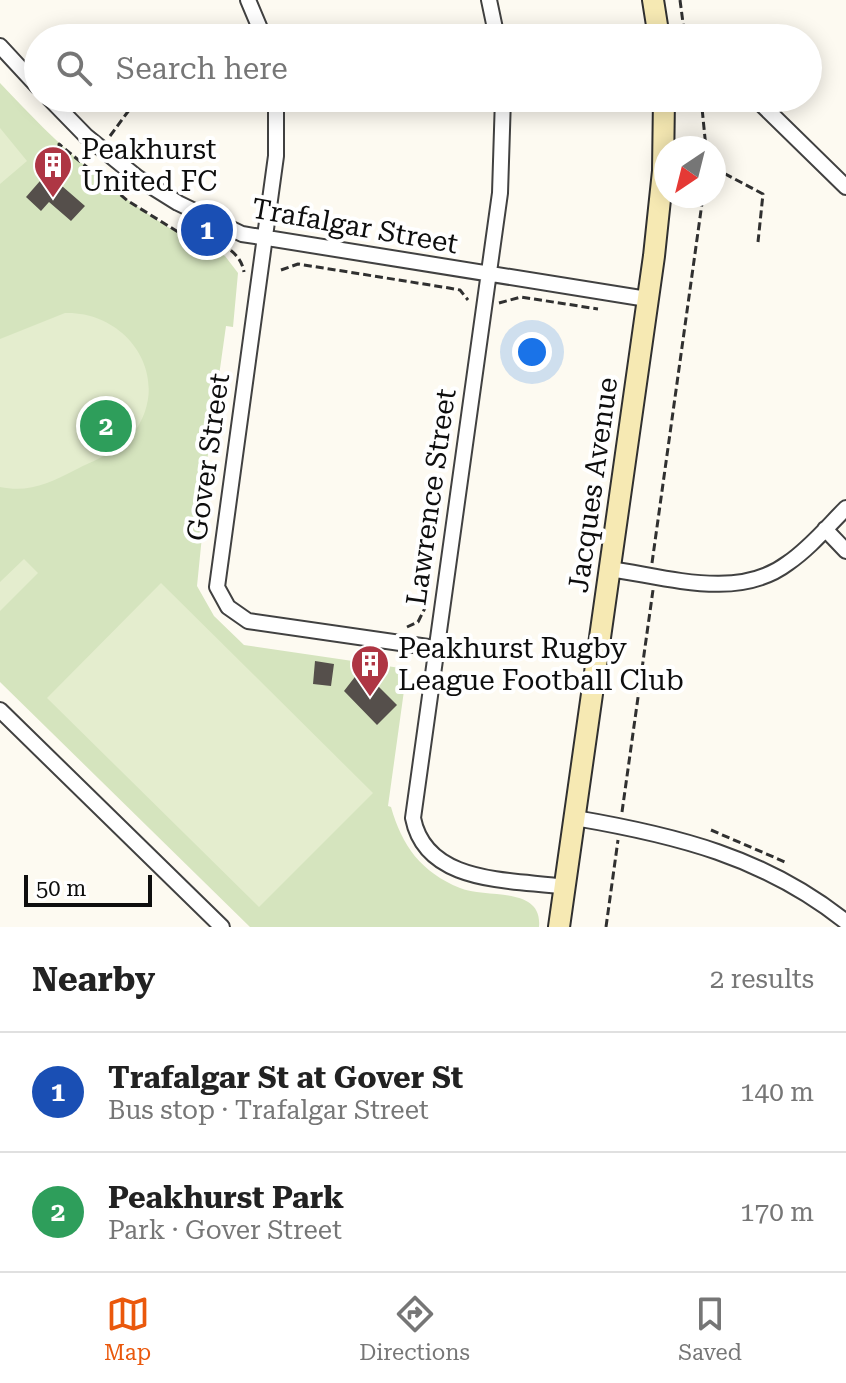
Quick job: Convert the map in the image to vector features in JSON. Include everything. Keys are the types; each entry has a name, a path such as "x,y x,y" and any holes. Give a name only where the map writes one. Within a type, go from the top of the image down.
{"main road":[{"path":"653,0 657,24"},
{"name":"Jacques Avenue","path":"559,927 661,199 664,112"}],"street":[{"path":"248,0 258,24"},
{"path":"489,0 494,24"},
{"path":"0,46 24,72"},
{"name":"Trafalgar Street","path":"63,112 103,151 157,191 222,227 265,239 489,277 647,299"},
{"name":"Gover Street","path":"276,112 277,148 217,575 220,598 248,621 435,648"},
{"name":"Lawrence Street","path":"503,112 502,164 489,277 413,818 421,843 449,867 565,887"},
{"path":"769,112 846,187"},
{"path":"610,569 719,584 749,582 789,563 846,508"},
{"path":"825,529 846,551"},
{"path":"0,710 222,927"},
{"path":"575,818 658,832 727,853 790,883 846,922"}],"path":[{"path":"680,0 683,24"},
{"path":"110,136 128,112"},
{"path":"702,112 705,136"},
{"path":"60,184 59,144 128,201 183,235 186,228 238,255 244,275"},
{"path":"726,174 763,194 758,242"},
{"path":"281,270 298,264 457,289 467,300 504,303 521,297 598,309"},
{"path":"405,627 418,622 425,608"},
{"path":"711,830 785,862"}],"green space":[{"path":"0,83 24,108 24,112 28,112 107,185 184,237 186,234 225,256 238,273 233,327 226,326 198,525 202,536 197,586 214,616 244,645 407,669 388,806 407,846 424,866 446,882 471,891 522,899 532,905 538,914 539,927 250,927 0,682"},
{"path":"0,128 27,161 0,184"},
{"path":"65,313 88,315 109,323 126,336 139,353 147,372 149,392 144,414 127,441 106,455 39,486 20,489 0,487 0,339"},
{"path":"24,559 38,573 0,611 0,582"},
{"path":"161,583 373,793 259,907 47,698"}],"building":[{"name":"Peakhurst United FC","path":"47,173 85,206 71,221 49,202 41,211 26,197"},
{"path":"315,661 334,664 331,686 313,684"},
{"name":"Peakhurst Rugby League Football Club","path":"361,669 397,705 377,725 344,691"}],"place":[{"name":"Peakhurst United FC","path":"53,199"},
{"name":"Trafalgar St at Gover St","path":"207,230"},
{"name":"Peakhurst Park","path":"106,426"},
{"name":"Peakhurst Rugby League Football Club","path":"370,698"}]}
